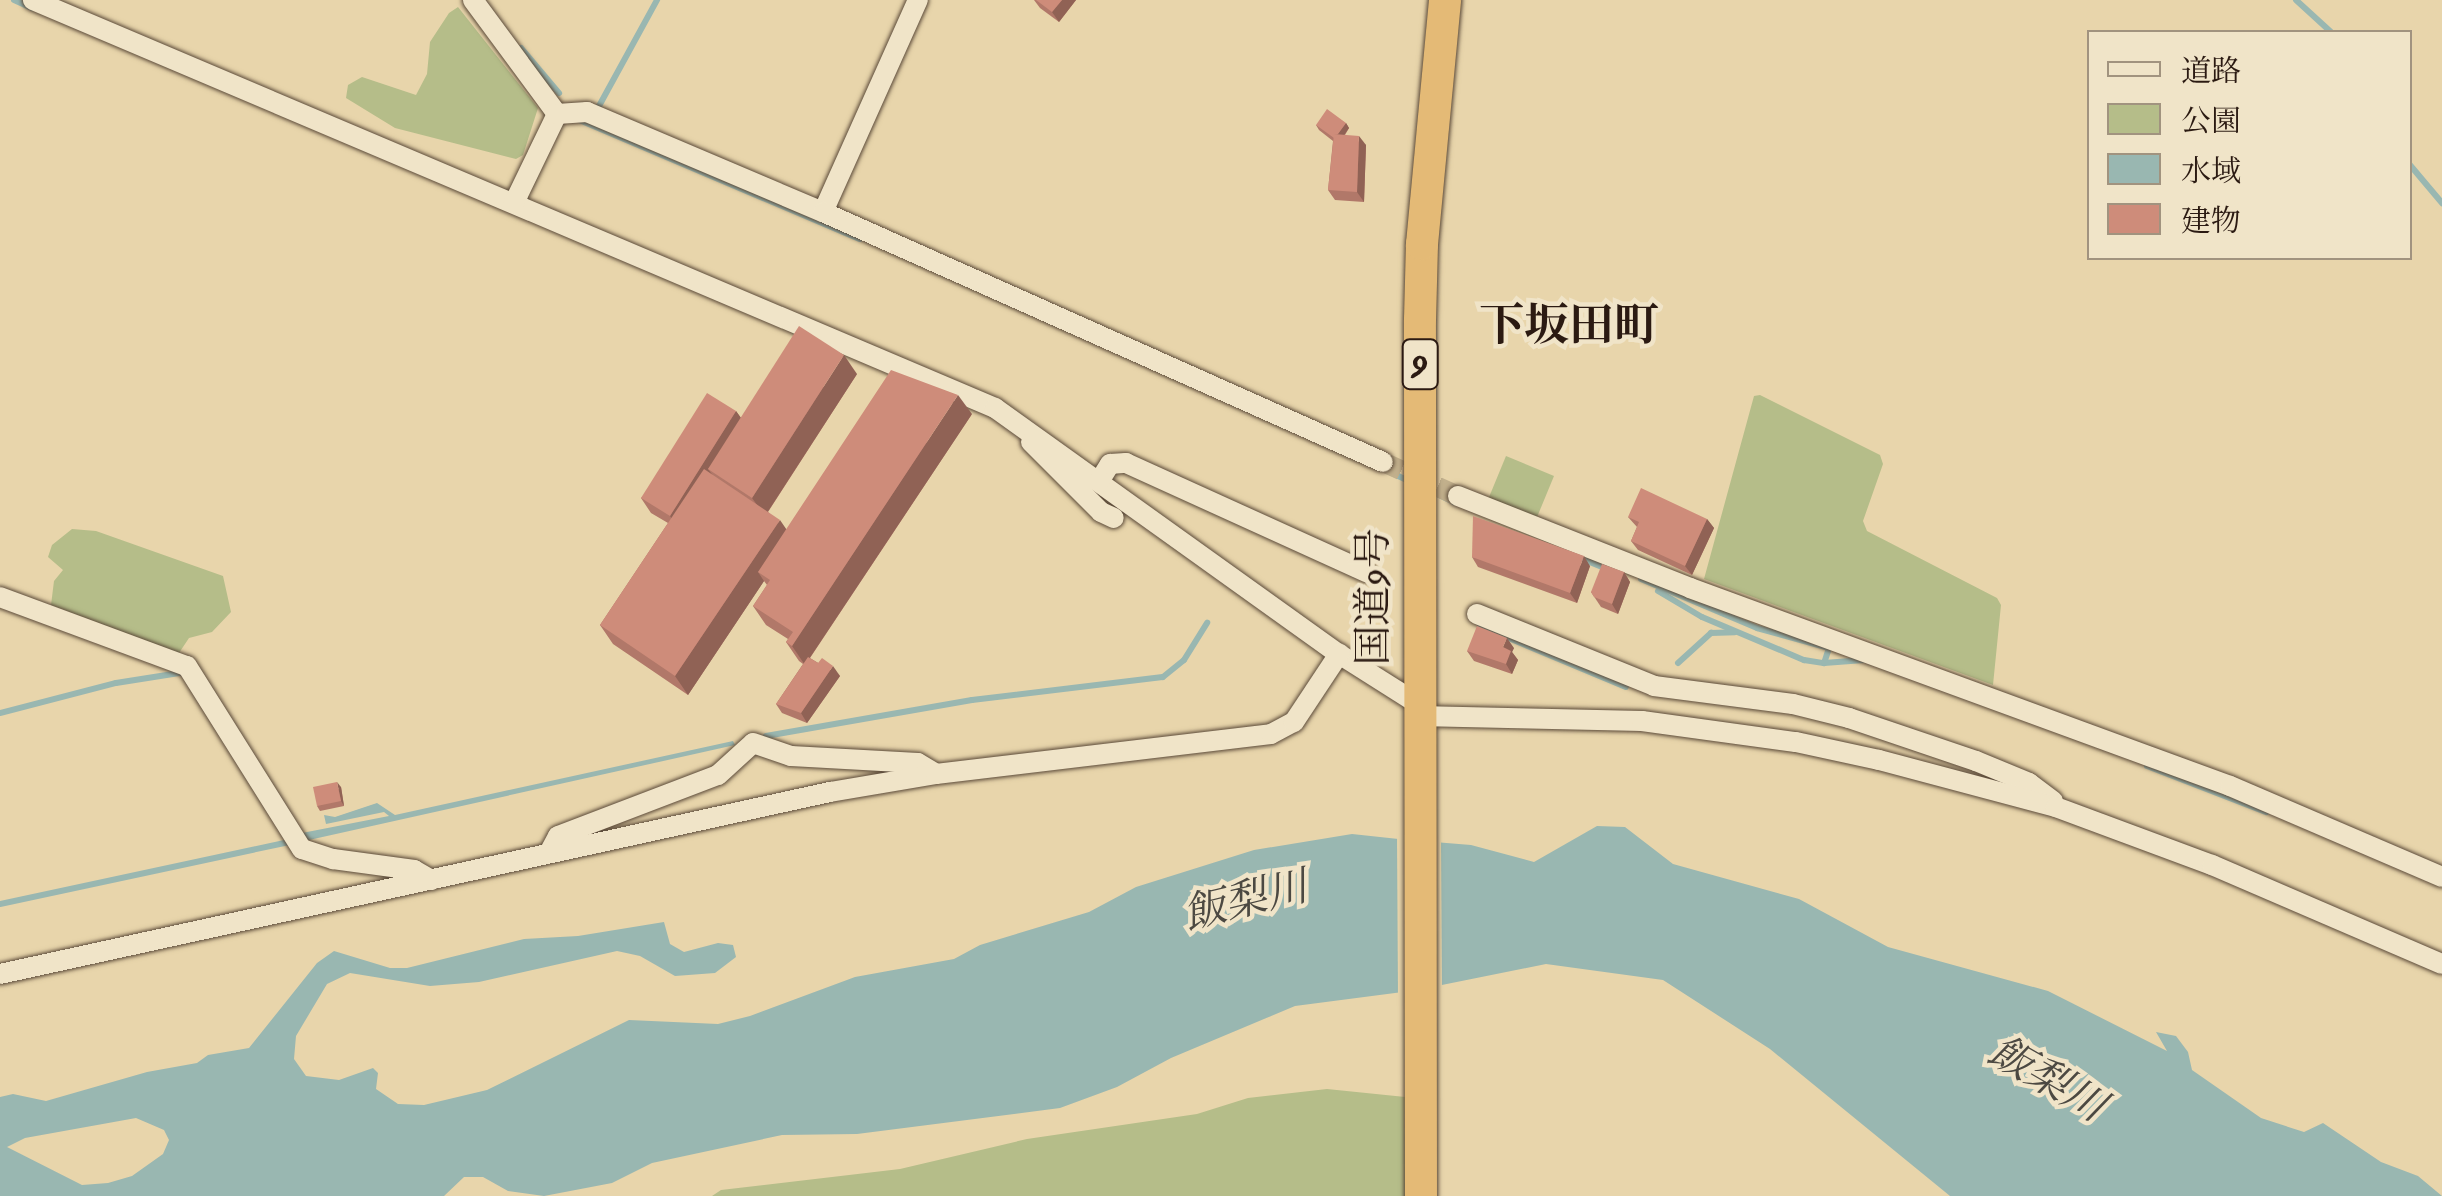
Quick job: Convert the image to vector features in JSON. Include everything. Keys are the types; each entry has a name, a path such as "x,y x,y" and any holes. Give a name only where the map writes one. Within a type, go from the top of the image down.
{"highway":[{"name":"国道9号","path":"1421,1196 1418,716 1422,263 1445,0"}],"street":[{"path":"33,0 995,408 1339,654 1418,716 1642,721 1736,733 1879,760 2056,807 2212,865 2442,964"},
{"path":"473,0 557,114"},
{"path":"823,212 918,0"},
{"path":"557,114 587,112 823,212 1382,462"},
{"path":"514,203 557,114"},
{"path":"1013,420 1048,462 1114,518"},
{"path":"1100,480 1110,464 1126,463 1366,572"},
{"path":"1458,496 1690,588 2230,786 2442,877"},
{"path":"0,597 187,666 302,849 333,860 414,870 431,880"},
{"path":"1476,614 1654,686 1793,704 1850,718 2029,783 2056,807"},
{"path":"0,974 830,792 936,774 1270,734 1294,722 1339,654"},
{"path":"549,853 558,836 718,774 753,743 791,756 918,763 936,774"}],"green space":[{"path":"458,7 538,108 523,155 516,159 395,128 346,98 348,85 362,77 416,95 427,74 430,42 449,13"},
{"path":"1760,395 1880,455 1883,464 1863,521 1867,531 1997,598 2001,605 1993,685 1704,579 1754,396"},
{"path":"1506,456 1554,476 1535,522 1487,502"},
{"path":"72,529 96,531 223,576 231,612 212,632 189,638 179,653 51,605 54,581 63,570 48,557 52,545"},
{"path":"1327,1089 1415,1098 1416,1196 712,1196 721,1190 900,1169 1027,1139 1197,1114 1248,1098"}],"water":[{"path":"733,741 735,745 300,842 302,833 389,816 384,812 326,824 324,815 335,817 377,803 395,815"},
{"name":"飯梨川","path":"1597,826 1625,827 1673,864 1799,899 1888,947 2048,991 2167,1051 2156,1032 2176,1036 2188,1052 2192,1070 2261,1118 2304,1132 2323,1123 2381,1162 2418,1176 2442,1196 1950,1196 1770,1049 1663,980 1546,964 1422,989 1422,841 1471,845 1534,862"},
{"name":"飯梨川","path":"1352,834 1417,841 1418,990 1295,1006 1171,1058 1117,1087 1060,1108 857,1134 782,1135 652,1163 612,1183 544,1196 508,1191 483,1177 464,1177 444,1196 0,1196 0,1097 13,1094 46,1101 147,1072 197,1063 208,1055 249,1048 317,963 334,951 390,968 407,968 524,939 578,936 664,922 670,944 684,952 718,943 733,945 736,957 715,973 675,976 640,956 617,951 479,982 430,986 350,973 327,984 296,1036 294,1059 306,1076 339,1080 373,1068 378,1073 376,1089 398,1104 424,1105 487,1090 629,1020 718,1024 750,1016 855,977 954,959 980,945 1089,912 1136,887 1254,850","holes":["136,1118 164,1130 169,1140 163,1154 132,1176 108,1183 82,1185 7,1147 25,1138"]}],"pier":[{"path":"1397,833 1441,838 1442,991 1398,997"}],"building":[{"path":"1036,0 1062,0 1052,12"},
{"path":"1327,109 1346,123 1334,138 1316,125"},
{"path":"1334,134 1359,136 1357,192 1328,190"},
{"path":"799,326 844,355 752,498 708,469"},
{"path":"891,370 958,395 792,646 786,642 793,632 753,606 770,580 758,572"},
{"path":"707,393 736,411 670,516 641,498"},
{"path":"704,469 780,520 675,676 600,625"},
{"path":"1641,488 1707,519 1685,566 1631,541 1639,522 1628,517"},
{"path":"1473,516 1584,556 1570,593 1472,557"},
{"path":"1602,564 1624,572 1612,604 1591,592"},
{"path":"1477,626 1507,638 1503,647 1511,651 1506,664 1467,651"},
{"path":"808,657 818,663 822,658 833,666 801,713 776,704"},
{"path":"337,782 341,801 317,806 313,787"}],"waterway":[{"path":"14,0 32,8"},
{"path":"599,106 657,0"},
{"path":"2296,0 2329,30"},
{"path":"521,48 559,93"},
{"path":"577,119 860,239"},
{"path":"2412,167 2442,203"},
{"path":"1379,467 1409,481"},
{"path":"1429,490 1454,502"},
{"path":"1580,558 1605,568"},
{"path":"1641,579 1757,628 1829,648 1824,663"},
{"path":"1658,591 1702,617 1804,660 1864,660"},
{"path":"766,736 972,700 1163,677 1184,660 1207,623"},
{"path":"1480,626 1626,687"},
{"path":"1678,663 1711,633 1735,632"},
{"path":"0,713 116,683 179,673"},
{"path":"2147,766 2266,812"},
{"path":"0,904 290,842"}],"tunnel":[{"path":"1383,462 1458,496"}],"district":[{"name":"下坂田町","path":"1569,328"}]}
